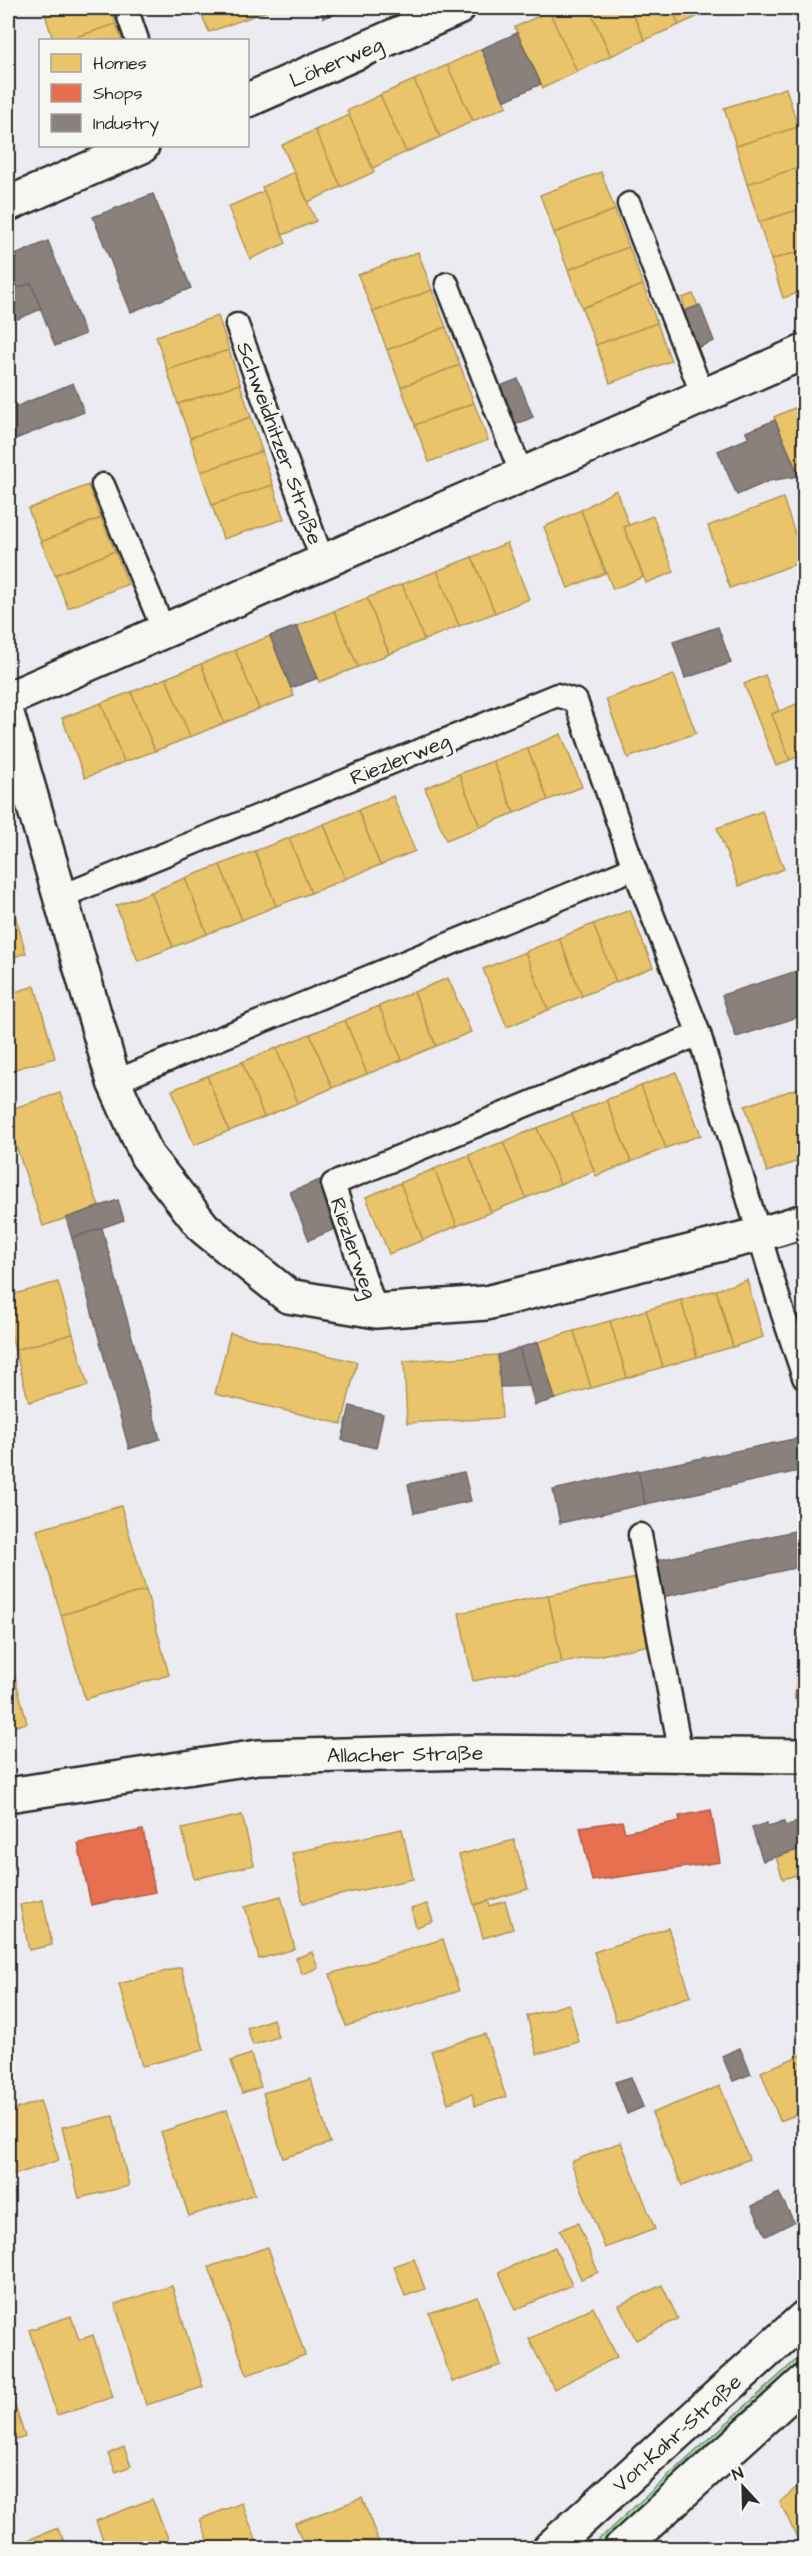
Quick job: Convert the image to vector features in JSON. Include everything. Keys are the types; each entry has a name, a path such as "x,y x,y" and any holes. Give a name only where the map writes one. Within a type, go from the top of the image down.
{"street":[{"name":"Löherweg","path":"249,100 458,8"},
{"path":"8,204 140,147"},
{"name":"Schweidnitzer Straße","path":"8,699 804,352"},
{"name":"Riezlerweg","path":"8,717 114,1082 147,1156 204,1228 288,1296 376,1311 486,1303 804,1221"},
{"name":"Allacher Straße","path":"8,1795 258,1757 472,1752 804,1756"},
{"name":"Von-Kahr-Straße","path":"550,2548 804,2318"},
{"path":"621,2548 804,2382"}],"lane":[{"path":"126,8 137,39"},
{"path":"629,204 703,396"},
{"path":"447,284 522,475"},
{"name":"Schweidnitzer Straße","path":"237,325 323,562"},
{"path":"103,484 164,631"},
{"name":"Riezlerweg","path":"60,897 557,695 576,701 634,868 699,1034 760,1234"},
{"path":"114,1082 634,868"},
{"name":"Riezlerweg","path":"376,1311 333,1184 699,1034"},
{"path":"760,1234 804,1377"},
{"path":"640,1535 681,1755"}],"green space":[{"path":"804,2353 804,2366 603,2548 589,2548"}],"building: Homes":[{"path":"53,8 111,8 116,24 70,39 53,39 44,11"},
{"path":"199,8 265,8 267,11 209,32"},
{"path":"558,8 589,8 611,56 577,72 549,11"},
{"path":"589,8 630,8 645,40 611,56"},
{"path":"630,8 672,8 679,25 645,40"},
{"path":"672,8 713,8 714,9 679,25"},
{"path":"549,11 577,72 543,88 515,27"},
{"path":"116,24 122,39 70,39"},
{"path":"481,49 507,106 473,121 447,65"},
{"path":"447,65 473,121 440,137 414,80"},
{"path":"414,80 440,137 406,152 380,95"},
{"path":"786,88 798,127 736,146 724,108"},
{"path":"380,95 406,152 373,168 347,111"},
{"path":"349,115 374,172 341,187 315,130"},
{"path":"798,127 804,147 804,166 747,184 736,146"},
{"path":"315,130 341,187 308,202 282,145"},
{"path":"804,166 804,208 759,222 747,184"},
{"path":"294,172 316,221 283,235 262,187"},
{"path":"601,172 615,210 554,233 540,195"},
{"path":"264,191 286,243 250,259 228,207"},
{"path":"804,208 804,250 771,260 759,222"},
{"path":"615,210 629,247 568,270 554,233"},
{"path":"629,247 643,285 582,308 568,270"},
{"path":"804,250 804,291 783,298 771,260"},
{"path":"418,252 432,290 373,312 358,275"},
{"path":"643,285 657,323 596,345 582,308"},
{"path":"432,290 446,327 387,350 373,312"},
{"path":"693,294 698,306 686,310 682,298"},
{"path":"218,316 229,350 167,370 156,336"},
{"path":"657,323 671,361 610,383 596,345"},
{"path":"446,327 460,365 401,387 387,350"},
{"path":"229,350 240,384 178,404 167,370"},
{"path":"460,365 474,403 415,425 401,387"},
{"path":"240,384 251,417 190,438 178,404"},
{"path":"474,403 488,440 429,462 415,425"},
{"path":"804,404 804,474 799,476 774,417"},
{"path":"251,417 262,451 201,472 190,438"},
{"path":"262,451 273,485 212,505 201,472"},
{"path":"88,485 101,518 41,542 28,509"},
{"path":"273,485 284,519 223,539 212,505"},
{"path":"616,490 629,525 624,527 643,577 613,589 581,510"},
{"path":"783,498 804,561 730,588 708,526"},
{"path":"581,510 605,573 568,588 544,527"},
{"path":"653,516 674,572 646,583 624,527"},
{"path":"101,518 115,551 55,575 41,542"},
{"path":"507,543 529,599 495,613 472,557"},
{"path":"115,551 128,584 68,608 55,575"},
{"path":"472,557 495,613 459,626 437,571"},
{"path":"437,571 459,626 424,640 402,584"},
{"path":"402,584 424,640 389,654 367,598"},
{"path":"367,598 389,654 358,667 334,611"},
{"path":"334,611 358,667 319,682 297,626"},
{"path":"270,636 294,696 259,709 235,650"},
{"path":"235,650 259,709 224,723 201,664"},
{"path":"201,664 224,723 190,737 166,678"},
{"path":"674,675 696,733 628,758 606,699"},
{"path":"765,675 779,711 772,714 790,760 776,766 744,684"},
{"path":"166,678 190,737 155,751 131,692"},
{"path":"131,692 155,751 124,762 101,703"},
{"path":"804,701 804,754 790,760 772,714"},
{"path":"101,703 124,762 85,778 62,718"},
{"path":"561,734 582,787 548,800 527,748"},
{"path":"527,748 548,800 514,813 493,761"},
{"path":"493,761 514,813 480,827 459,774"},
{"path":"459,774 480,827 446,840 425,788"},
{"path":"393,796 415,851 380,865 358,810"},
{"path":"358,810 380,865 345,879 324,824"},
{"path":"762,811 784,869 739,886 717,828"},
{"path":"324,824 345,879 311,893 289,838"},
{"path":"289,838 311,893 276,906 255,851"},
{"path":"255,851 276,906 242,920 220,865"},
{"path":"220,865 242,920 207,934 185,878"},
{"path":"185,878 207,934 173,947 151,892"},
{"path":"8,890 26,953 8,959"},
{"path":"151,892 173,947 138,961 116,906"},
{"path":"630,910 653,967 616,982 593,924"},
{"path":"593,924 616,982 582,996 559,938"},
{"path":"559,938 582,996 548,1010 525,952"},
{"path":"525,952 548,1010 507,1027 483,969"},
{"path":"448,978 471,1032 436,1046 414,992"},
{"path":"35,986 55,1058 8,1071 8,994"},
{"path":"414,992 436,1046 402,1060 379,1006"},
{"path":"379,1006 402,1060 367,1074 345,1020"},
{"path":"345,1020 367,1074 332,1088 310,1034"},
{"path":"310,1034 332,1088 298,1103 276,1048"},
{"path":"276,1048 298,1103 264,1117 242,1062"},
{"path":"242,1062 264,1117 229,1131 207,1076"},
{"path":"676,1072 701,1135 666,1148 641,1086"},
{"path":"207,1076 229,1131 194,1145 172,1090"},
{"path":"641,1086 666,1148 631,1162 606,1100"},
{"path":"804,1086 804,1159 767,1172 745,1106"},
{"path":"60,1093 99,1207 43,1226 8,1122 8,1110"},
{"path":"606,1100 631,1162 596,1176 572,1114"},
{"path":"572,1114 594,1171 560,1184 537,1128"},
{"path":"537,1128 560,1184 526,1198 503,1142"},
{"path":"503,1142 526,1198 491,1212 469,1155"},
{"path":"469,1155 491,1212 457,1226 434,1169"},
{"path":"434,1169 457,1226 423,1240 400,1183"},
{"path":"400,1183 423,1240 389,1254 366,1197"},
{"path":"804,1272 804,1297 797,1275"},
{"path":"747,1280 763,1337 733,1347 716,1290"},
{"path":"58,1282 73,1334 15,1350 8,1326 8,1296"},
{"path":"716,1290 733,1347 697,1357 681,1300"},
{"path":"681,1300 697,1357 663,1367 646,1310"},
{"path":"646,1310 663,1367 627,1378 610,1321"},
{"path":"610,1321 627,1378 591,1388 574,1331"},
{"path":"574,1331 591,1388 555,1399 538,1342"},
{"path":"230,1333 357,1362 342,1424 215,1394"},
{"path":"73,1334 88,1386 29,1402 15,1350"},
{"path":"498,1355 502,1418 407,1423 404,1361"},
{"path":"121,1506 146,1590 61,1615 37,1530"},
{"path":"637,1578 650,1645 562,1663 548,1595"},
{"path":"146,1590 169,1675 85,1699 61,1615"},
{"path":"548,1595 562,1663 473,1681 459,1613"},
{"path":"8,1620 14,1644 8,1646"},
{"path":"13,1670 27,1723 8,1728 8,1671"},
{"path":"242,1815 254,1865 194,1879 182,1829"},
{"path":"402,1829 413,1879 303,1903 292,1853"},
{"path":"514,1840 528,1889 474,1905 459,1855"},
{"path":"804,1848 804,1888 800,1874 783,1879 776,1857"},
{"path":"281,1896 295,1949 259,1959 245,1906"},
{"path":"43,1900 52,1945 29,1950 20,1905"},
{"path":"488,1901 490,1906 505,1901 513,1929 483,1938 474,1905"},
{"path":"427,1904 433,1921 416,1927 411,1909"},
{"path":"668,1928 691,1996 616,2021 594,1952"},
{"path":"443,1939 459,1991 346,2026 330,1974"},
{"path":"312,1952 318,1968 302,1974 296,1958"},
{"path":"181,1967 204,2050 142,2066 119,1984"},
{"path":"569,2004 579,2042 537,2054 527,2016"},
{"path":"273,2019 278,2037 253,2045 247,2028"},
{"path":"485,2034 506,2097 475,2106 472,2094 448,2103 431,2051"},
{"path":"251,2054 261,2087 242,2093 231,2061"},
{"path":"801,2055 804,2063 804,2112 780,2121 761,2072"},
{"path":"311,2079 330,2143 283,2158 263,2093"},
{"path":"720,2086 749,2159 682,2186 652,2113"},
{"path":"40,2101 59,2160 8,2177 8,2112"},
{"path":"227,2110 255,2194 189,2216 161,2132"},
{"path":"113,2116 129,2186 79,2198 62,2127"},
{"path":"621,2142 655,2229 605,2248 571,2162"},
{"path":"578,2223 598,2272 581,2279 560,2230"},
{"path":"268,2247 305,2355 247,2375 209,2267"},
{"path":"555,2247 572,2285 515,2310 499,2272"},
{"path":"414,2259 425,2289 405,2296 394,2266"},
{"path":"662,2285 678,2319 636,2340 619,2305"},
{"path":"172,2286 203,2387 146,2405 115,2304"},
{"path":"478,2297 501,2365 452,2382 429,2313"},
{"path":"593,2307 617,2357 554,2389 529,2339"},
{"path":"71,2316 79,2340 93,2335 113,2397 57,2415 29,2330"},
{"path":"8,2384 25,2437 8,2443"},
{"path":"124,2447 131,2466 116,2472 108,2454"},
{"path":"804,2481 804,2548 802,2548 780,2502"},
{"path":"362,2498 381,2548 305,2548 295,2523"},
{"path":"152,2499 172,2548 106,2548 96,2521"},
{"path":"242,2503 259,2548 211,2548 200,2519"},
{"path":"58,2528 67,2548 8,2548"},
{"path":"741,2541 748,2548 733,2548"}],"building: Shops":[{"path":"802,1592 804,1592 804,1700 795,1699"},
{"path":"711,1810 720,1862 592,1881 580,1827 622,1821 625,1832 680,1821 679,1816"},
{"path":"143,1830 155,1892 91,1905 78,1843"}],"building: Industry":[{"path":"320,8 352,8 323,18"},
{"path":"517,33 541,84 504,101 481,49"},
{"path":"153,194 191,288 131,312 93,217"},
{"path":"48,241 85,334 55,346 31,283 13,290 8,276 8,258"},
{"path":"8,276 13,290 31,283 41,309 8,323"},
{"path":"700,305 714,341 696,348 682,312"},
{"path":"518,379 533,417 512,426 498,387"},
{"path":"73,383 84,412 8,442 8,410"},
{"path":"775,420 799,476 769,481 737,495 718,451 749,438 746,432"},
{"path":"297,626 318,678 291,688 270,636"},
{"path":"718,627 731,663 685,678 673,642"},
{"path":"797,971 804,995 804,1015 736,1037 722,995"},
{"path":"320,1180 339,1227 309,1240 290,1192"},
{"path":"118,1200 124,1220 72,1238 66,1218"},
{"path":"102,1228 160,1439 129,1449 72,1238"},
{"path":"538,1342 555,1399 535,1405 519,1348"},
{"path":"519,1348 530,1386 500,1387 498,1355"},
{"path":"350,1406 383,1414 376,1448 342,1440"},
{"path":"804,1437 804,1470 645,1504 638,1471"},
{"path":"638,1471 645,1504 560,1523 553,1490"},
{"path":"464,1472 471,1501 414,1513 408,1484"},
{"path":"804,1529 804,1566 662,1597 654,1561"},
{"path":"801,1821 804,1831 804,1848 763,1861 752,1828 767,1823 768,1827 784,1822 785,1826"},
{"path":"740,2048 751,2074 733,2081 722,2056"},
{"path":"631,2077 643,2107 627,2114 615,2082"},
{"path":"779,2193 794,2222 766,2236 752,2206"}]}
